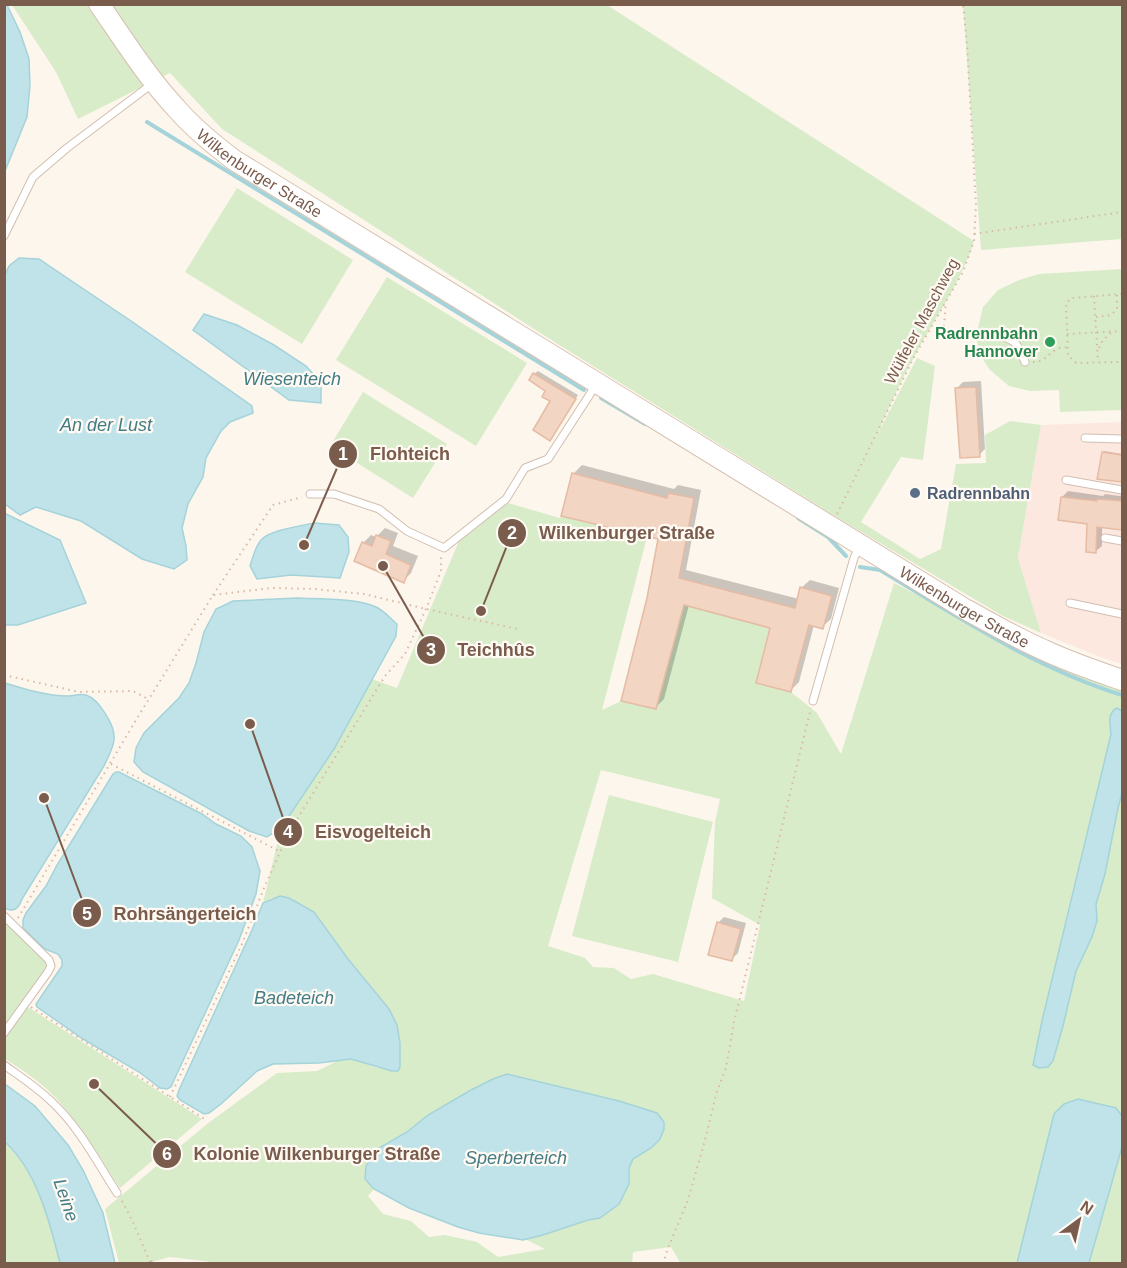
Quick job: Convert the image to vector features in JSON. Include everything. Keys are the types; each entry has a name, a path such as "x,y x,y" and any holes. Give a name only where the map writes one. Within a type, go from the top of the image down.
{"main road":[{"name":"Wilkenburger Straße","path":"99,4 176,109 201,134 234,160 1002,630 1044,651 1122,680"}],"lane":[{"path":"4,236 33,177 67,148 154,82"},
{"path":"994,334 1011,339 1020,348 1025,362"},
{"path":"310,494 334,494 379,509 407,531 444,548 506,500 525,468 548,459 597,383"},
{"path":"1085,438 1122,439"},
{"path":"1066,480 1122,490"},
{"path":"1106,538 1122,541"},
{"path":"813,701 854,558 860,545"},
{"path":"1070,603 1122,614"},
{"path":"4,916 50,960 51,966 27,1004 4,1033"},
{"path":"4,1065 36,1087 54,1104 80,1135 117,1192"}],"path":[{"name":"Wülfeler Maschweg","path":"831,527 914,357 963,272 974,242 976,205 963,4"},
{"path":"974,234 1122,212"},
{"path":"1096,317 1111,315 1117,309 1117,294"},
{"path":"1122,294 1072,298 1066,303 1068,355 1076,363 1120,362 1122,360"},
{"path":"1094,296 1098,363"},
{"path":"943,338 946,300"},
{"path":"1067,334 1122,331"},
{"path":"1097,351 1103,340 1113,332"},
{"path":"1025,362 1038,363 1057,349 1068,347"},
{"path":"14,926 213,595 273,505 310,494"},
{"path":"170,1097 243,944 288,834 385,676 405,654 441,571 440,558 444,548"},
{"path":"213,595 271,588 315,589 364,594 518,629"},
{"path":"4,675 79,692 133,691 149,700"},
{"path":"663,1263 688,1200 717,1091 726,1068 734,1022 813,701"},
{"path":"111,764 280,852"},
{"path":"27,1004 206,1120"},
{"path":"117,1192 151,1262 159,1263"}],"shaded area":[{"path":"1122,422 1122,664 1041,633 1018,558 1041,425"}],"green space":[{"path":"12,5 607,5 974,241 962,272 898,388 874,441 917,358 935,366 923,460 901,457 861,522 920,559 941,549 956,464 986,463 985,435 1010,421 1041,425 1018,558 1041,633 1001,615 840,519 556,343 222,129 170,73 78,119 56,72"},
{"path":"963,5 1122,5 1122,239 981,250"},
{"path":"237,188 353,260 302,344 185,272"},
{"name":"Radrennbahn Hannover","path":"1122,269 1122,410 1060,412 1059,390 1030,391 1009,386 990,370 978,352 977,332 983,307 998,290 1039,274"},
{"path":"387,277 527,363 476,446 336,360"},
{"path":"363,392 447,444 413,498 330,446"},
{"path":"508,503 560,518 561,516 647,537 602,710 621,701 684,605 770,628 756,682 791,692 817,713 841,754 894,583 929,601 936,591 1122,680 1122,711 1117,708 1110,715 1111,734 1033,1065 1039,1068 1048,1067 1053,1061 1076,971 1097,921 1096,904 1105,874 1122,793 1122,1116 1116,1108 1054,1114 1017,1263 681,1264 671,1247 633,1252 632,1264 228,1264 170,1257 148,1263 119,1263 105,1209 207,1124 277,1073 317,1071 337,1061 351,1059 378,1068 400,1043 397,1025 389,1009 348,959 314,912 272,898 263,903 281,828 334,749 372,679 397,688 459,541","holes":["601,770 720,799 715,822 712,898 760,925 744,1001 653,974 631,979 614,968 593,967 585,958 548,946","507,1074 619,1101 657,1113 651,1148 633,1159 629,1168 628,1184 600,1218 525,1239 545,1249 498,1257 477,1242 445,1235 429,1237 411,1221 383,1214 368,1196 407,1132 428,1115 471,1090"]},
{"path":"609,795 713,822 678,962 572,936"},
{"path":"4,919 46,960 48,965 4,1028"},
{"path":"28,1007 202,1119 120,1188 66,1109 32,1077 5,1059 4,1039"},
{"path":"4,1142 15,1154 33,1182 52,1231 60,1263 5,1263"},
{"path":"1122,1147 1122,1263 1089,1263"}],"water":[{"path":"4,5 7,5 20,32 29,59 30,85 27,117 5,171"},
{"name":"An der Lust","path":"19,258 39,259 252,406 253,413 230,422 221,431 206,458 203,477 188,504 182,528 187,560 174,569 142,559 81,521 36,507 20,515 5,504 5,275 9,266"},
{"name":"Wiesenteich","path":"204,314 237,325 306,366 321,382 321,403 289,400 193,330"},
{"path":"4,513 60,540 86,603 18,625 5,625"},
{"path":"314,523 339,525 348,537 349,552 340,578 291,575 257,579 250,566 256,548 262,539 279,531"},
{"path":"297,598 360,602 370,605 381,610 397,624 396,636 334,749 281,828 267,837 249,831 143,772 134,762 136,748 144,733 179,698 189,683 204,632 216,609 233,601"},
{"path":"5,683 52,695 86,695 101,708 114,734 113,747 104,766 19,905 16,909 11,910 4,908"},
{"path":"1117,708 1122,711 1122,793 1105,874 1096,904 1097,921 1076,971 1053,1061 1048,1067 1039,1068 1033,1065 1042,1021 1111,734 1110,716"},
{"path":"116,772 202,814 216,824 241,836 252,847 260,871 256,894 239,940 171,1087 167,1089 160,1088 139,1072 83,1039 37,1007 36,1004 62,966 62,960 58,954 45,949 23,928 26,913 46,886"},
{"name":"Badeteich","path":"280,896 289,898 314,912 348,959 389,1009 397,1025 400,1067 398,1071 392,1071 351,1059 319,1063 273,1064 257,1071 221,1104 204,1114 180,1100 177,1096 179,1090 263,903"},
{"name":"Sperberteich","path":"507,1074 619,1101 657,1113 664,1122 660,1139 651,1148 633,1159 629,1168 629,1184 619,1204 600,1218 523,1240 458,1227 409,1208 374,1189 365,1179 366,1166 379,1148 471,1090"},
{"name":"Leine","path":"5,1084 35,1106 68,1145 83,1170 103,1213 115,1263 60,1263 47,1215 34,1182 16,1154 5,1142"},
{"path":"1078,1099 1116,1108 1122,1116 1122,1147 1089,1263 1017,1263 1054,1114 1064,1104"}],"building":[{"path":"533,373 576,399 550,441 533,430 550,401 542,397 545,391 529,380"},
{"path":"976,387 980,457 960,458 955,388"},
{"path":"1102,452 1122,455 1122,482 1097,479"},
{"path":"572,473 667,498 668,493 694,498 679,578 795,608 800,587 832,596 823,629 809,625 791,692 756,683 770,628 684,605 656,709 621,701 647,598 658,539 561,516"},
{"path":"1061,497 1122,501 1122,530 1097,527 1096,553 1086,552 1087,524 1058,520"},
{"path":"376,535 391,541 386,554 411,565 404,583 354,561 362,542 372,546"},
{"path":"717,922 741,929 732,961 708,955"}],"waterway":[{"path":"147,122 584,390"},
{"path":"601,398 645,424"},
{"path":"798,518 828,537 846,556"},
{"path":"860,567 880,570 968,623 1058,671 1122,695"}],"place":[{"name":"Radrennbahn Hannover","path":"1050,342"},
{"name":"Radrennbahn","path":"915,493"},
{"name":"Flohteich","path":"304,545"},
{"name":"Teichhûs","path":"383,566"},
{"name":"Wilkenburger Straße","path":"481,611"},
{"name":"Eisvogelteich","path":"250,724"},
{"name":"Rohrsängerteich","path":"44,798"},
{"name":"Kolonie Wilkenburger Straße","path":"94,1084"}]}
